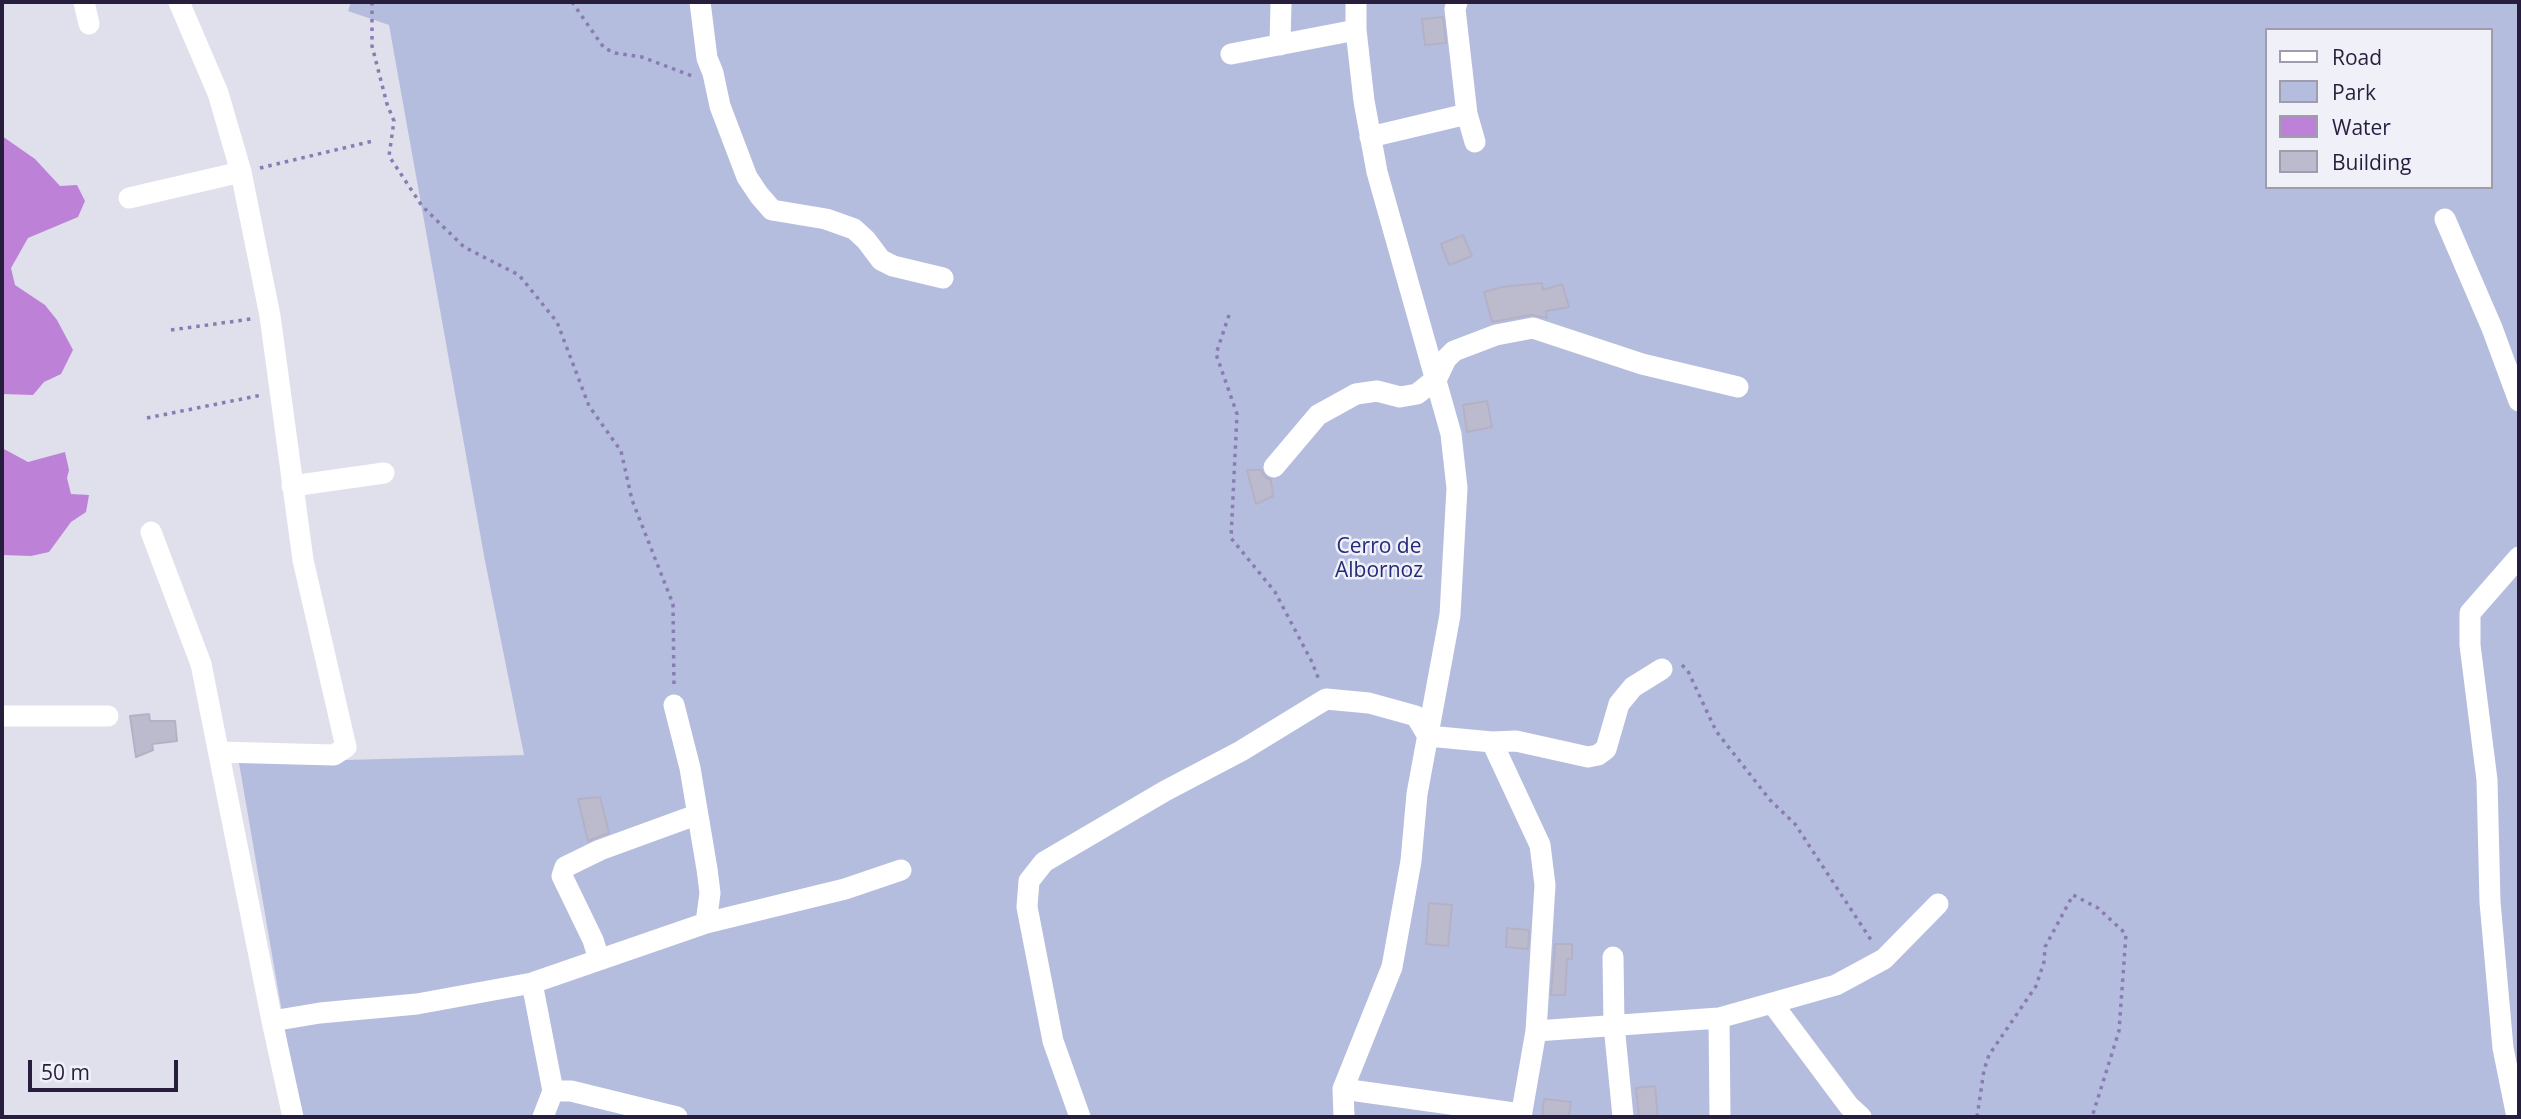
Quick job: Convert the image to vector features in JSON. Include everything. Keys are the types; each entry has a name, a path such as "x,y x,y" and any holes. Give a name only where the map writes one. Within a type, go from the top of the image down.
{"street":[{"path":"84,2 89,24"},
{"path":"179,2 218,93 241,172 270,316 303,560 346,747 334,755 219,752"},
{"path":"700,2 707,58 720,106 747,177 759,195 772,209 826,219 854,229 881,260 893,266 943,278"},
{"path":"1280,45 1281,2"},
{"path":"1344,1117 1343,1088 1392,967 1411,861 1417,793 1450,615 1457,488 1451,434 1437,378 1377,172 1356,30 1356,2"},
{"path":"1457,2 1455,9 1467,114 1475,142"},
{"path":"1231,54 1356,30"},
{"path":"1370,137 1467,114"},
{"path":"129,198 241,172"},
{"path":"2445,219 2492,328 2519,401"},
{"path":"1274,467 1318,415 1356,394 1377,391 1400,397 1416,394 1437,378 1454,351 1496,335 1533,328 1642,364 1738,387"},
{"path":"292,486 384,473"},
{"path":"151,532 201,664 293,1117"},
{"path":"2517,1117 2504,1048 2490,902 2487,779 2470,645 2470,613 2519,557"},
{"path":"1428,736 1492,742 1516,741 1588,757 1598,755 1606,749 1619,704 1633,687 1662,669"},
{"path":"1080,1117 1053,1041 1027,907 1029,881 1044,862 1241,751 1326,699 1369,702 1416,716 1428,736"},
{"path":"674,705 690,768 710,893 706,923"},
{"path":"2,716 108,716"},
{"path":"1343,1088 1521,1116 1536,1031 1545,885 1540,845 1492,742"},
{"path":"599,959 593,940 562,876 565,867 600,850 696,815"},
{"path":"272,1021 320,1013 417,1004 532,983 706,923 845,889 901,870"},
{"path":"1536,1031 1719,1018 1836,985 1884,959 1938,904"},
{"path":"1613,957 1614,1025 1623,1117"},
{"path":"532,983 553,1091 543,1117"},
{"path":"1772,1003 1849,1106 1861,1117"},
{"path":"1719,1018 1720,1117"},
{"path":"553,1091 571,1091 677,1117"}],"path":[{"path":"372,2 372,46 394,121 389,156 422,206 464,247 519,275 557,322 589,406 621,451 632,500 673,604 674,705"},
{"path":"572,2 604,48 615,53 642,57 699,79 713,73"},
{"path":"241,172 373,141"},
{"path":"171,330 270,316"},
{"path":"1229,316 1216,354 1237,414 1231,538 1275,592 1312,662 1326,699"},
{"path":"147,418 281,392"},
{"path":"1662,669 1670,653 1688,671 1716,731 1770,800 1795,824 1884,959"},
{"path":"1977,1117 1989,1055 2036,986 2044,962 2045,947 2073,895 2098,908 2126,934 2119,1031 2092,1117"}],"green space":[{"name":"Cerro de Albornoz","path":"351,2 2519,2 2519,1117 300,1117 239,763 524,755 485,561 389,25 348,11"}],"water":[{"path":"2,136 35,159 60,186 77,185 85,201 78,217 28,238 11,268 15,285 45,305 57,320 73,350 61,374 44,382 33,395 2,394"},
{"path":"2,448 28,462 65,452 71,494 89,495 86,512 71,522 49,552 31,556 2,555"}],"building":[{"path":"1443,17 1446,43 1425,45 1422,19"},
{"path":"1463,235 1472,256 1449,265 1441,244"},
{"path":"1542,283 1543,290 1562,284 1569,307 1546,311 1547,318 1531,315 1492,322 1484,292 1502,287"},
{"path":"1487,401 1492,427 1467,432 1463,405"},
{"path":"1247,470 1261,470 1265,477 1271,480 1273,496 1256,504"},
{"path":"149,714 150,721 175,721 177,741 152,744 153,750 136,757 130,716"},
{"path":"600,797 609,833 588,841 578,799"},
{"path":"1429,903 1452,905 1448,946 1426,944"},
{"path":"1507,928 1529,930 1528,949 1506,947"},
{"path":"1555,944 1572,944 1572,959 1567,959 1565,995 1551,995"},
{"path":"1655,1086 1658,1117 1639,1117 1636,1088"},
{"path":"1544,1099 1571,1102 1569,1117 1542,1117"}]}
